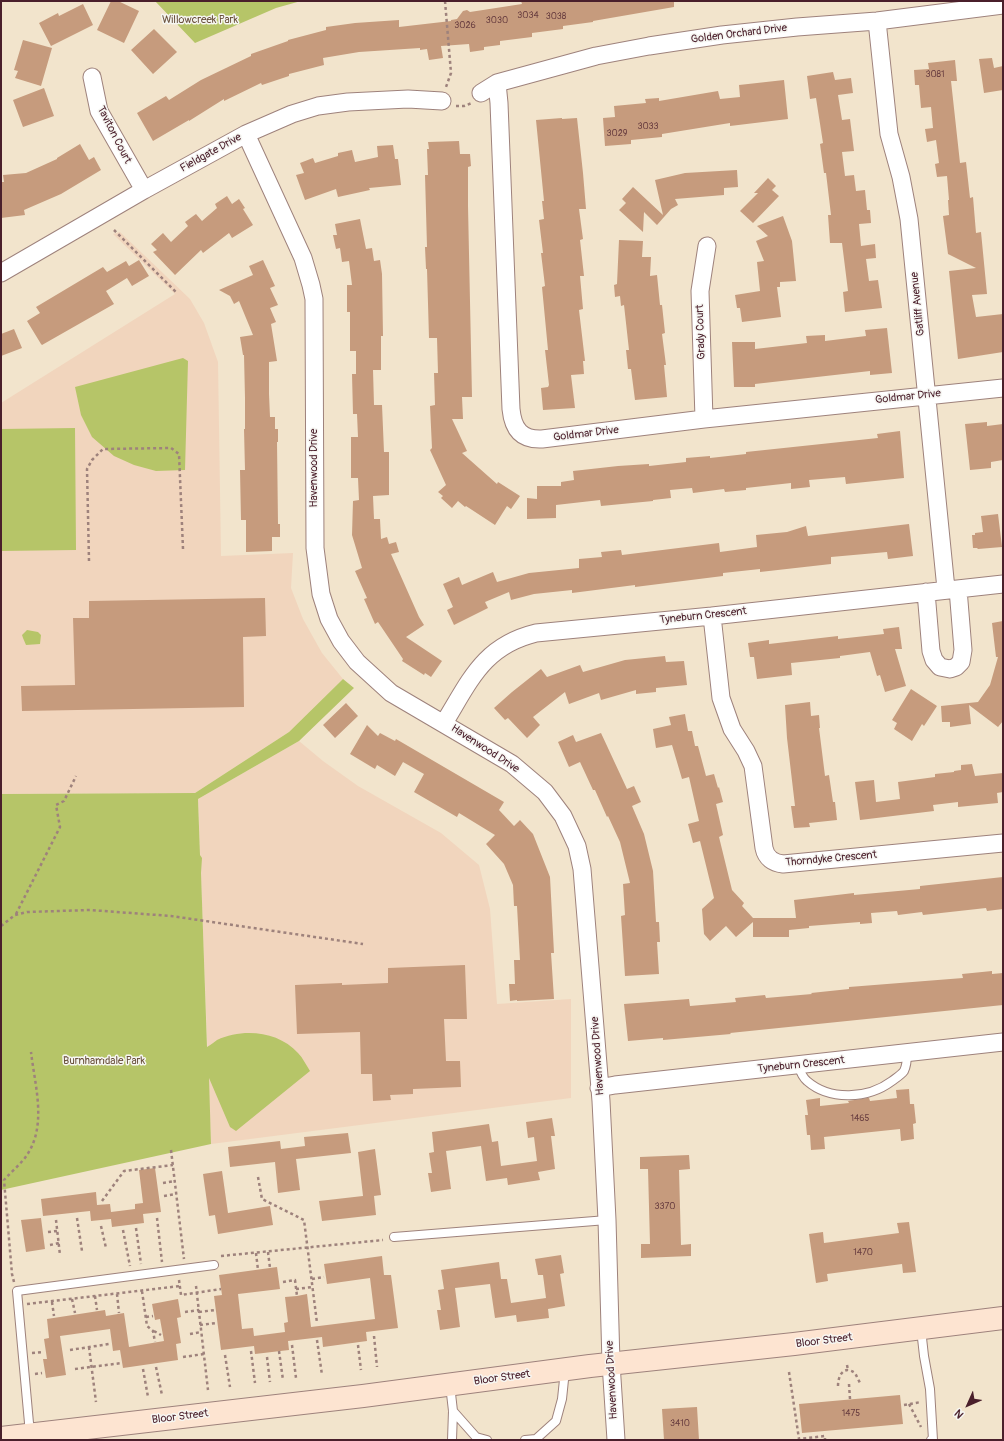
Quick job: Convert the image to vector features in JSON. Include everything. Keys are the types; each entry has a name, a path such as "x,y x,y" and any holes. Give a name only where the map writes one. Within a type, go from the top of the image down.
{"main road":[{"name":"Bloor Street","path":"1,1438 30,1434 92,1430 450,1385 611,1363 794,1344 1003,1318"}],"street":[{"name":"Golden Orchard Drive","path":"481,93 497,83 596,56 649,46 745,33 797,27 877,21 1003,5"},
{"name":"Gatliff Avenue","path":"877,21 889,134 901,177 909,219 927,395 952,589 963,650 961,662 956,667 950,669 940,667 934,660 926,592"},
{"name":"Taviton Court","path":"92,77 99,111 144,190"},
{"name":"Goldmar Drive","path":"497,83 511,409 516,428 526,437 542,439 704,419 1003,388"},
{"name":"Fieldgate Drive","path":"1,273 144,190 246,134 292,114 318,106 348,102 408,99 442,101"},
{"name":"Havenwood Drive","path":"246,134 303,258 308,272 314,299 315,548 319,582 325,607 341,641 357,662 391,693 512,764 545,792 562,816 577,846 582,869 601,1101 607,1220 611,1363 616,1440"},
{"name":"Grady Court","path":"704,419 700,291 706,246"},
{"name":"Tyneburn Crescent","path":"444,723 480,666 496,650 515,640 536,633 712,616 1003,584"},
{"name":"Thorndyke Crescent","path":"712,616 721,698 732,729 746,751 753,766 764,848 770,859 776,863 783,864 1003,843"},
{"name":"Tyneburn Crescent","path":"599,1088 622,1084 1003,1042"}],"lane":[{"path":"798,1065 806,1080 818,1088 842,1095 856,1095 876,1090 897,1078 904,1071 907,1053"},
{"path":"394,1237 607,1220"},
{"path":"30,1434 17,1290 214,1266"},
{"path":"921,1328 931,1400 933,1440 931,1440"},
{"path":"525,1440 536,1438 556,1421 562,1399 565,1370"},
{"path":"450,1385 453,1411 452,1440"},
{"path":"453,1411 476,1437 487,1440"}],"path":[{"path":"445,1 452,73 442,101 456,106 471,104 481,93"},
{"path":"114,230 177,293"},
{"path":"89,561 87,469 92,460 103,449 172,448 179,454 183,549"},
{"path":"1,926 15,914 60,827 56,805 64,801 76,776"},
{"path":"15,914 26,912 90,910 170,916 363,944"},
{"path":"17,1290 12,1274 4,1180 27,1156 36,1138 39,1116 31,1052"},
{"path":"171,1150 186,1269"},
{"path":"102,1201 124,1171 173,1164"},
{"path":"258,1177 262,1199 304,1220 317,1323"},
{"path":"163,1183 175,1181"},
{"path":"164,1196 176,1194"},
{"path":"77,1218 82,1251"},
{"path":"157,1218 163,1272"},
{"path":"56,1220 60,1255"},
{"path":"101,1226 106,1248"},
{"path":"136,1228 142,1275"},
{"path":"123,1230 132,1276"},
{"path":"48,1232 57,1231"},
{"path":"220,1256 383,1240"},
{"path":"50,1245 59,1243"},
{"path":"268,1252 270,1268"},
{"path":"256,1253 258,1270"},
{"path":"177,1270 182,1295 222,1289"},
{"path":"312,1279 324,1277"},
{"path":"283,1282 295,1280 297,1296"},
{"path":"18,1306 180,1286"},
{"path":"196,1286 208,1390"},
{"path":"296,1289 313,1287"},
{"path":"142,1291 147,1326 161,1335"},
{"path":"117,1294 119,1313"},
{"path":"95,1296 97,1310"},
{"path":"72,1299 75,1313"},
{"path":"52,1302 54,1316"},
{"path":"185,1312 215,1310"},
{"path":"146,1317 153,1316"},
{"path":"200,1325 216,1323"},
{"path":"153,1331 155,1342"},
{"path":"190,1334 201,1332"},
{"path":"374,1336 377,1367"},
{"path":"317,1340 322,1375"},
{"path":"70,1350 109,1344"},
{"path":"292,1345 296,1378"},
{"path":"358,1345 361,1370"},
{"path":"89,1347 96,1402"},
{"path":"251,1351 255,1383"},
{"path":"279,1352 283,1380"},
{"path":"183,1357 204,1354"},
{"path":"225,1355 230,1387"},
{"path":"267,1357 270,1382"},
{"path":"75,1369 122,1363"},
{"path":"847,1365 848,1370"},
{"path":"156,1367 162,1395"},
{"path":"143,1369 148,1397"},
{"path":"838,1386 838,1379 841,1374 848,1370 855,1373 860,1383"},
{"path":"789,1372 799,1439 825,1436 826,1440"},
{"path":"849,1384 850,1399"},
{"path":"904,1405 931,1400"},
{"path":"909,1404 922,1428"}],"shaded area":[{"path":"120,232 190,299 204,323 218,362 221,556 293,553 291,588 303,619 322,653 343,679 289,732 195,793 1,794 1,403 175,294 113,234"},
{"path":"299,741 323,761 358,786 441,833 479,865 490,909 497,1004 571,999 571,1098 211,1144 198,799"}],"green space":[{"name":"Willowcreek Park","path":"155,1 301,1 276,8 195,43"},
{"path":"183,358 188,361 185,470 156,471 134,465 114,456 92,437 81,415 75,387"},
{"path":"75,428 76,550 1,551 1,429"},
{"path":"27,630 38,632 41,635 40,644 26,645 22,635"},
{"name":"Burnhamdale Park","path":"343,679 354,688 299,741 198,799 200,855 202,858 201,873 207,1047 217,1040 238,1034 249,1033 270,1036 281,1040 290,1046 300,1055 310,1071 236,1131 230,1127 209,1078 211,1144 1,1190 1,794 195,793 289,732"}],"building":[{"path":"111,1 118,1 139,11 124,43 97,30"},
{"path":"521,1 674,1 674,7 563,26 563,29 532,33 532,37 500,41 500,45 484,47 484,50 470,52 469,44 441,46 443,58 429,60 427,49 420,50 420,48 359,52 323,58 324,65 289,74 289,76 262,85 261,83 224,101 224,99 153,141 137,113 166,96 169,100 201,80 251,56 251,54 288,40 326,30 326,27 355,23 399,20 399,27 451,21 457,19 463,11 467,10 470,12 522,4"},
{"path":"83,4 93,25 51,46 39,23 58,13 59,16"},
{"path":"154,29 177,52 153,74 131,50"},
{"path":"23,40 52,48 41,86 15,78 18,71 14,70"},
{"path":"992,58 994,68 1003,66 1003,90 984,93 979,59"},
{"path":"955,60 957,81 951,81 960,163 966,162 970,198 973,197 976,233 981,232 987,294 972,295 976,317 1003,314 1003,352 958,359 949,271 976,268 948,254 943,216 949,215 947,176 937,177 935,164 939,163 936,140 927,142 925,129 933,128 931,107 921,108 919,85 915,85 914,70 929,69 928,63"},
{"path":"833,72 835,80 851,78 853,93 838,95 842,120 850,119 854,151 842,152 845,176 854,175 856,191 865,190 867,210 870,210 871,223 859,224 861,246 875,244 876,258 866,259 869,281 878,280 882,308 845,312 843,292 848,291 842,243 830,243 828,215 831,215 826,173 824,173 820,144 823,143 816,98 810,99 807,76"},
{"path":"784,80 788,119 730,126 730,123 662,134 662,137 631,140 631,144 605,146 603,118 615,117 614,106 646,103 645,99 659,98 659,101 718,91 720,99 740,97 739,85"},
{"path":"44,88 54,116 23,127 13,100"},
{"path":"577,118 583,173 586,209 579,209 583,239 580,240 584,276 580,276 583,309 579,310 585,361 583,361 584,374 571,375 575,408 543,410 541,388 548,387 549,385 545,350 548,350 542,287 545,286 541,253 543,253 539,220 544,219 542,201 544,201 536,120"},
{"path":"459,141 460,154 470,154 471,166 468,167 468,206 472,397 462,397 463,419 452,419 467,451 462,453 497,484 498,482 520,496 511,509 507,506 495,525 466,506 465,507 458,501 452,508 441,498 443,496 438,492 446,485 430,450 432,448 430,406 435,405 434,373 438,373 437,338 429,338 425,247 427,247 425,175 428,175 427,149 429,149 428,142"},
{"path":"80,144 89,160 94,157 101,170 61,194 24,210 25,215 1,218 1,182 4,182 3,175 26,173 57,159"},
{"path":"393,145 395,159 398,159 401,185 369,188 370,190 338,197 336,189 305,200 296,175 304,173 300,163 313,158 315,163 338,156 338,153 352,150 355,162 378,157 377,146"},
{"path":"737,170 738,187 724,188 724,195 675,199 678,205 671,209 657,225 644,212 643,232 619,210 626,203 622,199 633,187 663,215 655,180 685,173"},
{"path":"768,178 776,186 772,190 779,196 753,223 740,211 758,193 754,193"},
{"path":"227,196 232,204 239,199 245,208 243,209 253,225 232,238 229,233 203,253 201,250 175,275 153,252 157,250 151,244 163,233 171,242 188,226 185,222 196,214 202,221 217,208 215,204"},
{"path":"783,216 792,241 796,281 780,282 780,287 777,287 781,317 742,322 740,308 737,308 735,295 760,291 757,262 764,261 756,241 768,236 757,226"},
{"path":"360,219 366,249 372,248 374,261 380,260 382,274 383,336 381,336 381,370 373,370 374,405 382,405 384,452 389,452 389,495 373,496 374,519 380,519 381,539 387,537 389,544 396,542 399,552 391,554 424,625 406,637 442,661 431,677 425,673 424,675 402,661 403,659 378,622 375,624 364,599 367,598 355,571 362,568 352,535 353,501 359,500 358,478 351,478 351,437 358,437 357,414 353,414 352,374 356,374 356,351 350,351 350,312 347,312 347,285 352,285 349,261 342,262 340,248 336,249 333,235 337,235 335,224"},
{"path":"619,240 643,241 642,257 651,257 650,276 657,275 665,333 662,334 666,365 664,365 667,397 635,400 631,369 628,369 626,350 629,350 624,305 621,306 620,296 615,297 614,285 617,284"},
{"path":"139,260 149,276 132,286 127,278 106,291 114,304 42,345 41,344 27,321 40,313 36,307 103,267 107,272 126,261 129,266"},
{"path":"263,260 275,286 270,288 278,305 270,308 276,322 271,324 277,361 269,362 269,394 270,417 275,417 275,429 278,429 278,524 280,524 280,537 272,537 272,551 246,552 246,520 241,520 240,470 245,470 245,398 244,355 240,337 253,335 239,301 234,304 230,296 219,290 253,275 249,266"},
{"path":"887,328 892,373 870,375 870,371 755,384 755,387 734,387 732,342 755,342 755,349 807,343 806,336 825,335 825,341 866,336 865,330"},
{"path":"14,329 22,348 1,356 1,334"},
{"path":"987,422 987,426 1003,424 1003,460 991,462 991,468 970,470 965,424"},
{"path":"900,431 904,478 846,484 845,477 809,480 810,487 791,489 791,483 725,492 724,489 693,493 692,488 670,490 671,498 601,506 600,500 556,505 556,518 527,519 527,498 537,499 537,486 561,486 561,482 574,480 573,471 618,466 649,464 649,466 686,462 686,458 710,456 710,458 746,454 746,452 878,438 877,434"},
{"path":"998,514 1002,547 973,548 972,535 983,532 981,516"},
{"path":"909,524 913,556 888,559 887,552 831,557 831,564 760,572 760,569 723,573 723,576 635,587 635,585 572,593 572,590 534,594 511,600 509,592 485,602 488,608 454,625 447,610 453,607 443,584 459,577 462,585 493,572 497,582 529,573 579,568 579,559 602,557 601,552 621,550 622,555 719,543 720,552 757,547 756,535 787,532 806,526 808,536"},
{"path":"265,598 266,636 243,637 244,707 22,711 21,686 75,685 73,618 89,618 89,601"},
{"path":"1003,621 1003,721 998,727 969,705 971,724 950,727 950,722 942,722 941,706 978,702 990,685 998,657 996,657 992,623"},
{"path":"899,627 902,649 895,649 906,686 885,692 880,675 877,676 870,652 840,656 840,658 791,663 792,675 757,679 754,657 750,657 748,643 769,640 769,644 838,636 838,639 884,634 883,629"},
{"path":"665,656 666,662 684,661 687,685 656,688 656,692 636,694 636,690 601,700 599,693 569,704 565,692 533,717 540,725 527,738 508,718 505,720 494,708 541,669 547,677 580,665 583,672 625,660"},
{"path":"911,689 937,706 924,726 922,724 912,741 894,729 897,723 892,720"},
{"path":"810,702 811,716 819,715 819,728 825,776 829,775 837,820 809,823 810,827 794,828 791,806 795,806 787,738 785,705"},
{"path":"346,703 358,716 335,738 323,725"},
{"path":"685,714 688,731 692,731 695,746 698,746 706,776 714,774 718,788 719,787 723,802 716,804 723,835 719,837 732,890 744,903 742,906 753,918 796,918 794,900 854,893 854,895 920,889 920,886 1003,877 1003,909 987,911 986,908 923,915 922,912 898,915 897,911 871,913 872,923 860,924 860,922 809,926 809,928 789,930 789,937 753,937 753,922 736,937 726,926 710,941 704,934 702,909 714,898 700,841 693,843 688,824 699,821 689,777 682,779 672,745 656,748 653,729 671,725 669,717"},
{"path":"367,725 378,736 380,733 395,741 396,739 504,802 499,810 514,826 520,820 533,834 550,877 554,953 551,953 554,999 510,1001 509,984 515,984 514,960 520,960 517,906 514,906 513,885 504,864 486,844 495,835 459,813 457,817 414,792 424,774 403,762 395,776 377,765 375,769 350,754"},
{"path":"601,733 627,789 634,786 641,802 632,806 644,834 653,871 656,922 659,922 660,942 657,942 659,974 625,976 621,916 625,915 623,884 630,883 620,842 580,762 569,767 558,742 573,735 576,742"},
{"path":"972,764 975,776 1003,773 1003,792 997,793 998,803 958,807 958,802 933,805 934,811 860,820 855,782 874,780 876,802 900,799 898,782 935,777 935,774 954,772 961,770 961,765"},
{"path":"465,965 467,1019 444,1019 446,1061 460,1061 461,1087 413,1089 413,1094 390,1095 391,1100 373,1101 372,1074 361,1074 360,1032 297,1034 295,985 388,983 388,968"},
{"path":"992,971 992,974 1003,973 1003,1005 730,1033 731,1034 663,1040 663,1038 628,1041 624,1004 689,999 690,1006 736,1002 735,998 765,995 766,998 812,994 811,993 849,989 849,987 963,978 962,974"},
{"path":"909,1089 910,1104 914,1104 916,1123 913,1124 914,1139 901,1141 900,1129 824,1137 825,1149 811,1150 810,1135 807,1135 805,1115 808,1115 806,1100 820,1098 820,1106 849,1103 848,1101 867,1098 869,1098 870,1101 897,1098 896,1090"},
{"path":"552,1118 555,1136 551,1136 555,1169 538,1172 540,1180 508,1185 507,1178 486,1181 481,1146 446,1151 451,1189 431,1192 428,1173 432,1173 429,1153 434,1152 432,1132 489,1124 492,1142 498,1141 501,1166 537,1161 534,1137 528,1138 526,1122"},
{"path":"348,1133 351,1153 296,1159 300,1190 278,1193 275,1162 230,1167 228,1147 280,1141 281,1149 305,1146 304,1137"},
{"path":"375,1149 381,1195 374,1196 376,1215 322,1221 319,1201 363,1196 358,1152"},
{"path":"689,1155 690,1169 679,1170 681,1245 691,1244 691,1256 641,1258 641,1244 650,1244 648,1169 640,1169 640,1157"},
{"path":"155,1168 161,1212 143,1214 144,1223 112,1227 111,1219 91,1221 90,1211 43,1216 41,1199 96,1192 97,1205 110,1204 111,1212 135,1209 135,1204 143,1203 139,1170"},
{"path":"222,1171 228,1213 270,1206 273,1225 218,1234 215,1215 209,1216 203,1174"},
{"path":"41,1218 45,1249 26,1252 21,1220"},
{"path":"909,1222 916,1272 903,1273 902,1264 827,1274 828,1281 816,1283 809,1234 823,1232 824,1243 899,1233 897,1223"},
{"path":"561,1255 564,1273 560,1274 565,1306 548,1309 549,1318 517,1322 516,1315 495,1318 490,1284 455,1288 460,1327 440,1330 437,1310 441,1310 438,1290 444,1289 441,1270 499,1262 501,1279 507,1279 511,1303 546,1298 543,1275 538,1275 535,1259"},
{"path":"382,1256 384,1275 391,1275 398,1328 366,1332 367,1341 323,1347 322,1337 288,1341 289,1350 255,1354 254,1346 221,1350 214,1296 222,1295 219,1275 277,1267 280,1289 238,1294 242,1329 253,1328 254,1336 285,1332 284,1323 288,1322 285,1297 307,1294 311,1327 375,1319 370,1278 327,1284 324,1264"},
{"path":"178,1299 181,1317 177,1318 181,1343 176,1344 178,1360 123,1368 120,1350 113,1351 110,1329 60,1336 66,1375 46,1378 43,1359 47,1359 44,1339 49,1338 47,1319 105,1310 106,1316 124,1313 129,1347 164,1341 160,1319 155,1320 152,1304"},
{"path":"900,1395 903,1424 802,1433 799,1404"},
{"path":"697,1407 699,1440 664,1440 662,1409"}]}
